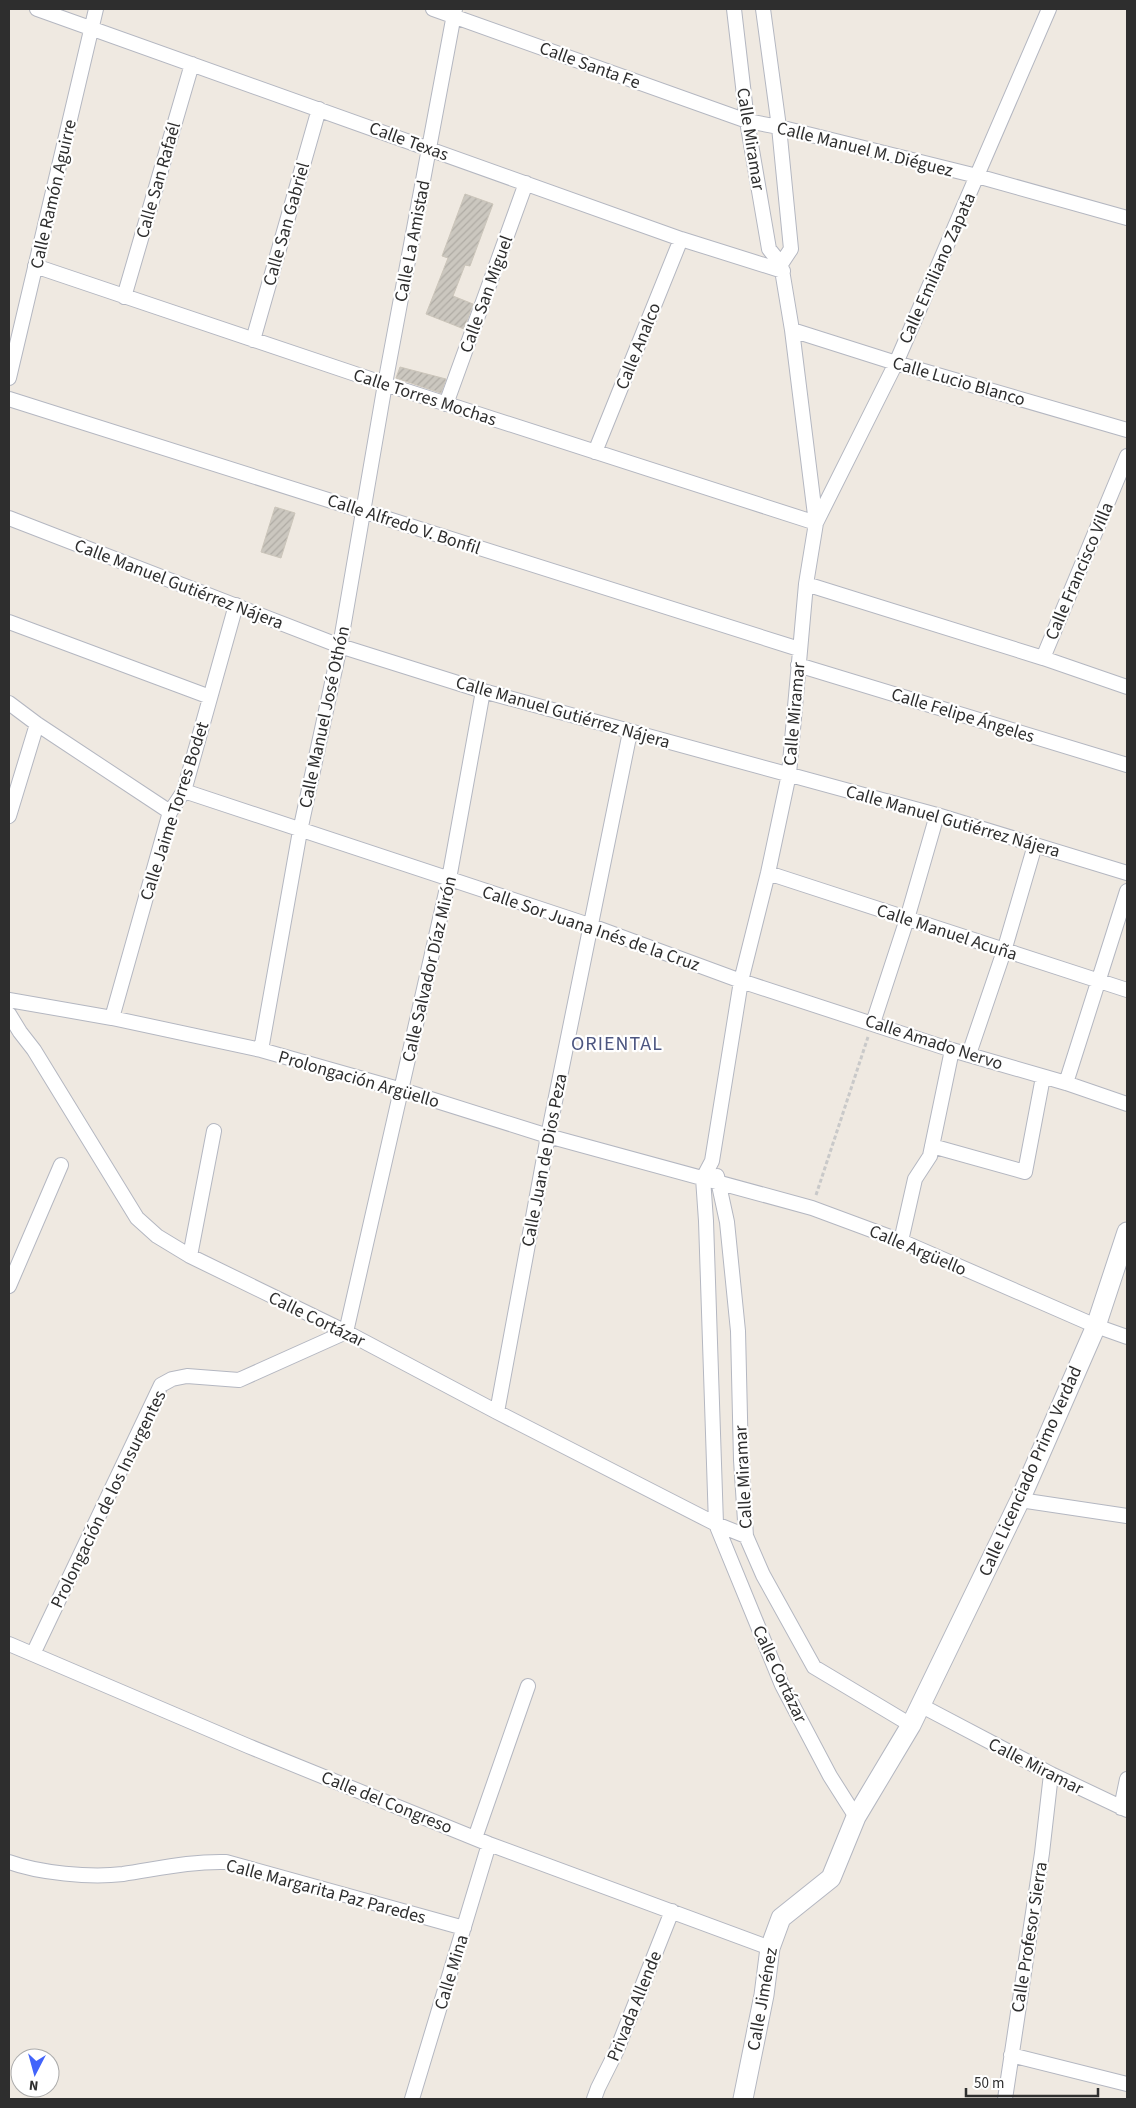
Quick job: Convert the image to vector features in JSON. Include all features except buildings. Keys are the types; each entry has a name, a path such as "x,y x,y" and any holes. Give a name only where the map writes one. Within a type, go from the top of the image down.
{"street":[{"name":"Calle Texas","path":"37,9 681,240 782,267"},
{"name":"Calle Ramón Aguirre","path":"9,378 96,9"},
{"name":"Calle Santa Fe","path":"433,9 454,13 747,122"},
{"name":"Calle Miramar","path":"716,1524 703,1178 712,1161 741,981 768,873 789,774 799,649 806,584 816,523 792,330 782,267 769,249 747,122 734,9"},
{"name":"Calle Miramar","path":"763,9 779,127 791,249 782,267"},
{"name":"Calle Emiliano Zapata","path":"816,523 896,363 1049,9"},
{"name":"Calle La Amistad","path":"385,384 454,13"},
{"name":"Calle San Rafaél","path":"124,297 192,64"},
{"name":"Calle San Gabriel","path":"253,340 319,109"},
{"name":"Calle Manuel M. Diéguez","path":"747,122 779,127 978,176 1127,218"},
{"name":"Calle San Miguel","path":"446,404 526,183"},
{"name":"Calle Analco","path":"595,452 681,240"},
{"name":"Calle Torres Mochas","path":"35,266 385,384 816,523"},
{"name":"Calle Lucio Blanco","path":"792,330 896,363 1127,430"},
{"name":"Calle Manuel José Othón","path":"261,1050 300,831 340,646 385,384"},
{"name":"Calle Alfredo V. Bonfil","path":"9,399 799,649"},
{"name":"Calle Francisco Villa","path":"1043,658 1127,456"},
{"name":"Calle Manuel Gutiérrez Nájera","path":"9,518 340,646 483,691 937,815 1127,873"},
{"path":"806,584 1043,658 1127,687"},
{"name":"Calle Jaime Torres Bodet","path":"112,1018 170,812 184,791 236,605"},
{"path":"9,622 210,697"},
{"name":"Calle Felipe Ángeles","path":"798,665 1127,765"},
{"name":"Calle Salvador Díaz Mirón","path":"346,1332 449,879 483,691"},
{"path":"9,702 37,724 170,812"},
{"path":"9,816 37,724"},
{"name":"Calle Juan de Dios Peza","path":"497,1412 589,925 630,732"},
{"name":"Calle Sor Juana Inés de la Cruz","path":"184,791 300,831 589,925 741,981"},
{"path":"873,1023 907,919 937,815"},
{"path":"969,1054 1004,951 1035,845"},
{"name":"Calle Manuel Acuña","path":"768,873 1127,990"},
{"path":"1066,1084 1127,891"},
{"name":"Calle Amado Nervo","path":"741,981 952,1050 1127,1104"},
{"name":"Prolongación Argüello","path":"9,1000 112,1018 261,1050 402,1090 548,1136 703,1178"},
{"name":"Calle Cortázar","path":"9,1014 34,1050 137,1218 157,1236 190,1256 346,1332 716,1524 746,1536"},
{"path":"901,1241 915,1180 930,1156 952,1050"},
{"path":"932,1146 1025,1172 1043,1077"},
{"path":"190,1256 214,1130"},
{"name":"Calle Miramar","path":"712,1161 720,1182 727,1222 738,1330 741,1460 746,1536 763,1575 814,1667 911,1724"},
{"path":"9,1286 61,1165"},
{"name":"Calle Argüello","path":"703,1178 812,1208 901,1241 1096,1326 1127,1337"},
{"name":"Calle Licenciado Primo Verdad","path":"920,1705 1020,1500 1096,1326 1127,1232"},
{"name":"Prolongación de los Insurgentes","path":"33,1654 161,1385 172,1379 188,1376 239,1380 346,1332"},
{"path":"1020,1500 1127,1516"},
{"name":"Calle Cortázar","path":"716,1524 782,1685 830,1776 856,1817"},
{"name":"Calle del Congreso","path":"9,1644 248,1746 489,1844 770,1948"},
{"path":"475,1838 528,1686"},
{"name":"Calle Miramar","path":"920,1705 1051,1774 1124,1809"},
{"name":"Calle Jiménez","path":"743,2099 764,1994 770,1948 782,1918 831,1878 856,1817 911,1724 920,1705"},
{"name":"Calle Profesor Sierra","path":"1005,2099 1042,1853 1051,1774"},
{"path":"1124,1809 1127,1779"},
{"name":"Calle Mina","path":"412,2099 489,1844"},
{"name":"Calle Margarita Paz Paredes","path":"9,1862 24,1868 68,1874 120,1874 202,1861 226,1862 464,1928"},
{"name":"Privada Allende","path":"594,2099 616,2052 672,1912"},
{"path":"1011,2055 1127,2084"}],"path":[{"path":"812,1208 873,1023"}],"district":[{"name":"ORIENTAL","path":"617,1043"}]}
